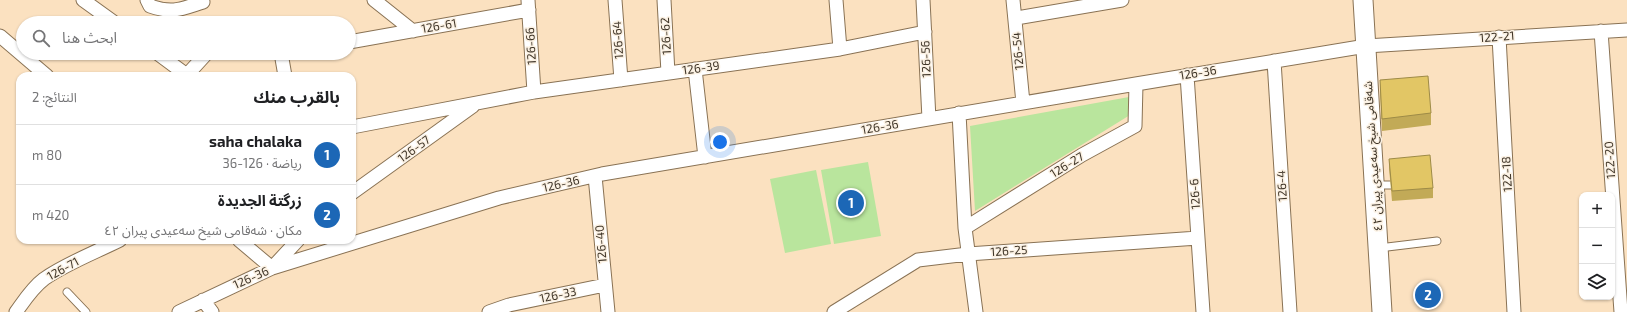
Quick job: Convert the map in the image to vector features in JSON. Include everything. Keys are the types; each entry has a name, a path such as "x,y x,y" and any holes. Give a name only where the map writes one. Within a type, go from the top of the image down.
{"main road":[{"name":"شەقامی شیخ سەعیدی پیران ٤٢","path":"1355,0 1362,47 1375,186 1382,312"},
{"name":"شەقامی شیخ سەعیدی پیران ٤٢","path":"1363,0 1362,47 1372,312"}],"street":[{"path":"84,0 106,16"},
{"path":"147,0 150,6 163,10 176,11 203,2"},
{"path":"374,0 413,31"},
{"name":"126-64","path":"615,0 620,80"},
{"name":"126-62","path":"664,0 668,73"},
{"path":"836,0 840,49"},
{"name":"126-56","path":"923,0 928,119"},
{"name":"126-54","path":"1013,0 1016,18 1023,103"},
{"path":"1016,18 1122,0"},
{"name":"126-61","path":"356,41 413,31 528,5"},
{"name":"126-66","path":"528,5 534,92"},
{"name":"122-21","path":"1362,47 1627,30"},
{"name":"122-20","path":"1601,31 1621,312"},
{"name":"126-39","path":"356,126 534,92 695,68 840,49 925,32"},
{"path":"0,36 16,50"},
{"name":"122-18","path":"1500,37 1514,312"},
{"name":"126-36","path":"356,242 499,198 595,176 1274,60 1362,47"},
{"path":"28,60 42,72"},
{"path":"166,60 182,72"},
{"path":"190,72 201,60"},
{"path":"282,60 284,72"},
{"name":"126-4","path":"1274,60 1290,312"},
{"path":"695,68 705,157"},
{"name":"126-6","path":"1187,75 1203,312"},
{"name":"126-27","path":"965,228 1082,155 1135,126 1136,84"},
{"name":"126-57","path":"356,190 476,104"},
{"path":"959,113 965,228 976,312"},
{"name":"126-40","path":"595,176 608,312"},
{"name":"126-25","path":"834,312 853,306 918,260 968,254 1198,238"},
{"name":"126-71","path":"16,312 32,290 43,280 112,244"},
{"path":"243,244 272,268 294,244"},
{"name":"126-36","path":"179,312 272,268 350,244"},
{"name":"126-33","path":"488,312 509,309 605,285"},
{"path":"203,300 212,312"}],"lane":[{"path":"1375,186 1412,185"},
{"path":"1379,248 1437,241"},
{"path":"67,292 86,312"}],"green space":[{"path":"1129,97 1130,115 975,211 970,126"},
{"path":"868,162 881,236 834,244 821,170"},
{"path":"816,170 831,244 785,253 770,179"}],"building":[{"path":"1428,76 1431,113 1382,119 1380,80"},
{"path":"1430,155 1433,188 1392,191 1389,159"}],"place":[{"name":"saha chalaka","path":"851,203"},
{"name":"زرگتة الجديدة","path":"1428,295"}]}
